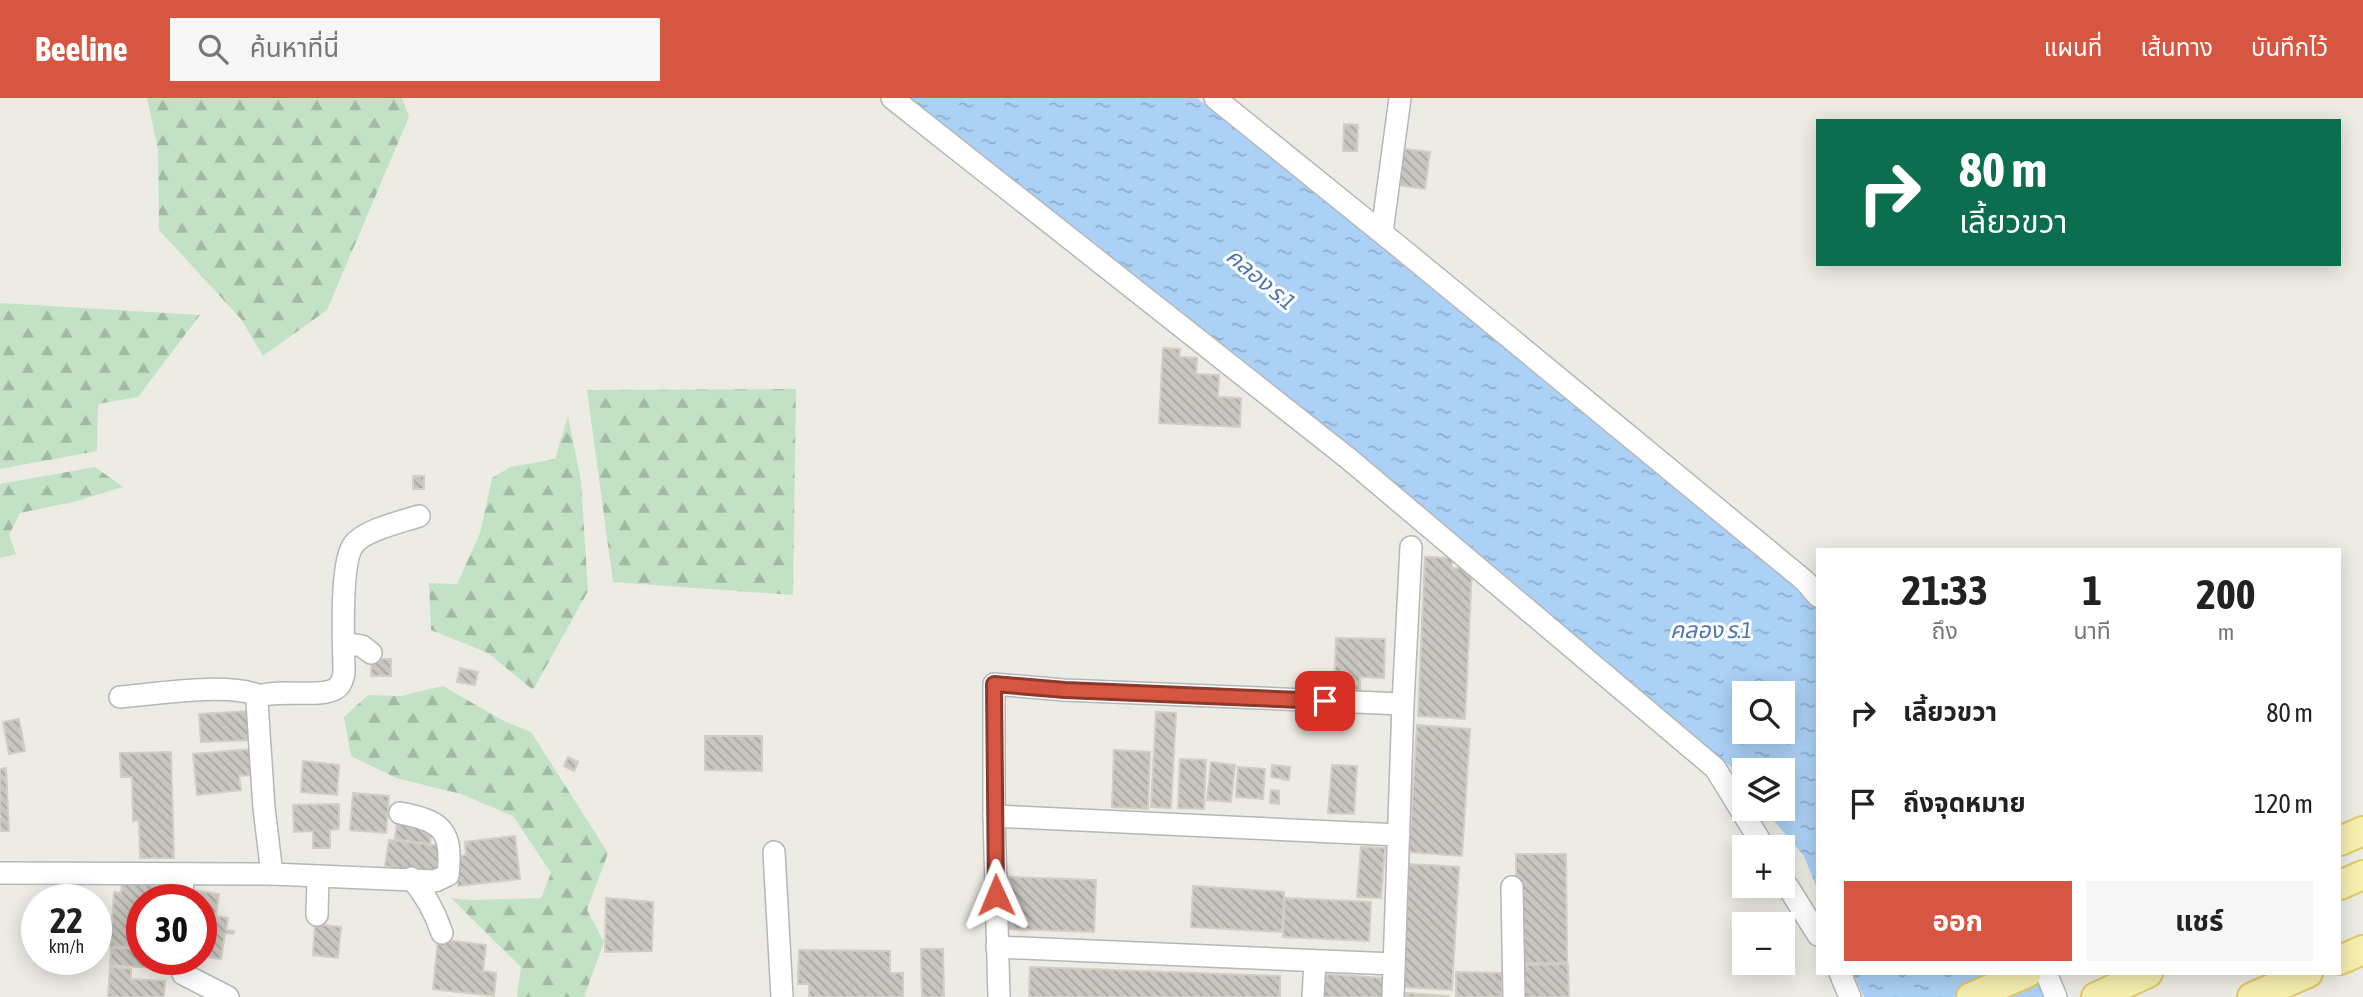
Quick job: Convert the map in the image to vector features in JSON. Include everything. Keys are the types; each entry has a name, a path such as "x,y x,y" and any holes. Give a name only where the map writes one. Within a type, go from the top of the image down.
{"main road":[{"path":"2341,841 2363,831"},
{"path":"2341,960 2363,950"},
{"path":"1971,997 2021,975"},
{"path":"2252,997 2303,975"},
{"path":"2096,997 2137,978"}],"street":[{"path":"892,98 1316,432 1715,768 1757,835"},
{"path":"1215,98 1382,232 1805,581 1816,594"},
{"path":"1382,232 1400,98"},
{"path":"120,697 220,691 248,691 260,696 270,692 325,692 335,689 341,684 344,674 345,561 354,543 369,533 419,516"},
{"path":"1393,997 1411,547"},
{"path":"344,643 362,646 371,653"},
{"path":"999,997 994,816 994,684 1065,690 1403,704"},
{"path":"260,696 256,709 272,874"},
{"path":"0,873 272,874 435,881 448,875 450,857 447,837 438,825 421,817 400,813"},
{"path":"994,816 1399,835"},
{"path":"774,852 782,997"},
{"path":"183,884 184,874"},
{"path":"317,915 318,876"},
{"path":"411,878 423,891 436,914 442,933"},
{"path":"1512,887 1514,997"},
{"path":"1795,898 1816,932"},
{"path":"997,947 1394,964"},
{"path":"1313,997 1315,961"},
{"path":"185,975 228,997"},
{"path":"1841,975 1850,997"},
{"path":"2047,975 2056,997"}],"green space":[{"path":"147,98 402,98 409,117 327,310 263,356 241,319 159,230 158,150"},
{"path":"0,303 200,315 138,397 98,404 97,451 0,469"},
{"path":"796,389 793,595 613,582 587,390"},
{"path":"568,416 581,481 588,591 533,690 488,653 431,630 429,583 457,584 480,533 492,478 510,467 555,459"},
{"path":"95,467 123,487 73,502 20,513 9,535 16,554 0,558 0,484"},
{"path":"443,686 502,720 531,732 608,853 587,910 604,942 584,997 517,997 521,967 451,898 541,898 551,873 513,816 461,794 396,778 351,756 344,717 368,695 401,696"}],"water":[{"name":"คลอง ร.1","path":"908,98 1197,98 1806,592 1816,604 1816,886 1804,856 1795,845 1795,835 1786,835 1774,821 1795,821 1795,758 1732,758 1732,769"},
{"path":"1854,975 2047,975 2056,997 1864,997"}],"building":[{"path":"1344,124 1358,125 1357,151 1343,151"},
{"path":"1399,148 1430,152 1425,189 1395,185"},
{"path":"1163,348 1180,349 1179,357 1197,358 1196,374 1219,375 1218,397 1241,398 1240,427 1159,423"},
{"path":"413,476 424,476 424,489 413,489"},
{"path":"1425,557 1452,558 1452,568 1472,569 1465,719 1418,716"},
{"path":"1336,638 1385,639 1384,678 1360,677 1360,690 1334,690"},
{"path":"372,659 391,659 391,676 371,676"},
{"path":"460,668 478,672 475,685 457,682"},
{"path":"249,711 250,740 201,742 199,714"},
{"path":"1156,712 1176,713 1171,808 1151,807"},
{"path":"19,719 25,751 9,754 3,722"},
{"path":"1417,725 1470,729 1462,856 1409,852"},
{"path":"705,736 762,736 762,771 705,770"},
{"path":"252,749 255,775 239,776 241,790 197,795 193,754"},
{"path":"1114,750 1150,752 1148,809 1112,807"},
{"path":"171,752 174,858 140,858 139,820 133,821 132,777 121,777 120,753"},
{"path":"568,757 578,762 574,771 564,766"},
{"path":"1180,759 1206,760 1204,809 1178,808"},
{"path":"303,761 339,765 337,795 301,792"},
{"path":"1211,762 1235,765 1231,802 1207,800"},
{"path":"1272,765 1290,767 1289,780 1271,777"},
{"path":"1332,765 1357,766 1354,814 1328,813"},
{"path":"1238,767 1265,769 1263,799 1236,797"},
{"path":"6,768 9,831 0,831 0,769"},
{"path":"1271,790 1279,791 1279,804 1270,803"},
{"path":"353,793 389,796 386,833 350,830"},
{"path":"339,804 339,829 330,830 330,848 313,848 313,831 294,832 293,805"},
{"path":"397,823 432,828 430,844 395,839"},
{"path":"515,836 520,879 458,886 455,857 466,855 465,842"},
{"path":"389,840 441,846 437,874 385,866"},
{"path":"1361,847 1385,848 1381,898 1357,897"},
{"path":"1516,854 1566,854 1567,963 1516,963"},
{"path":"1409,864 1459,867 1452,990 1403,987"},
{"path":"122,877 156,879 156,884 126,884 126,947 112,946 114,892 121,893"},
{"path":"1008,877 1096,880 1094,932 1007,929"},
{"path":"1193,886 1284,892 1282,932 1191,927"},
{"path":"606,898 653,902 652,951 605,952"},
{"path":"1285,898 1371,902 1369,941 1283,937"},
{"path":"217,916 228,918 226,930 234,931 233,934 225,933 221,959 217,958"},
{"path":"315,924 341,927 338,958 313,955"},
{"path":"438,939 486,945 483,971 496,973 494,996 433,989"},
{"path":"112,948 126,948 126,966 112,965"},
{"path":"921,949 943,949 944,997 922,997"},
{"path":"799,950 890,951 890,973 903,973 903,997 809,997 809,984 798,984"},
{"path":"1568,964 1569,997 1520,997 1519,965"},
{"path":"112,967 126,969 126,975 131,975 131,979 165,981 164,997 108,997"},
{"path":"1030,967 1280,976 1280,997 1029,997"},
{"path":"1456,972 1502,973 1502,997 1456,997"},
{"path":"1324,974 1383,978 1382,997 1323,997"},
{"path":"1406,993 1448,996 1406,997"}],"route":[{"path":"996,895 994,684 1065,690 1325,701"}]}
